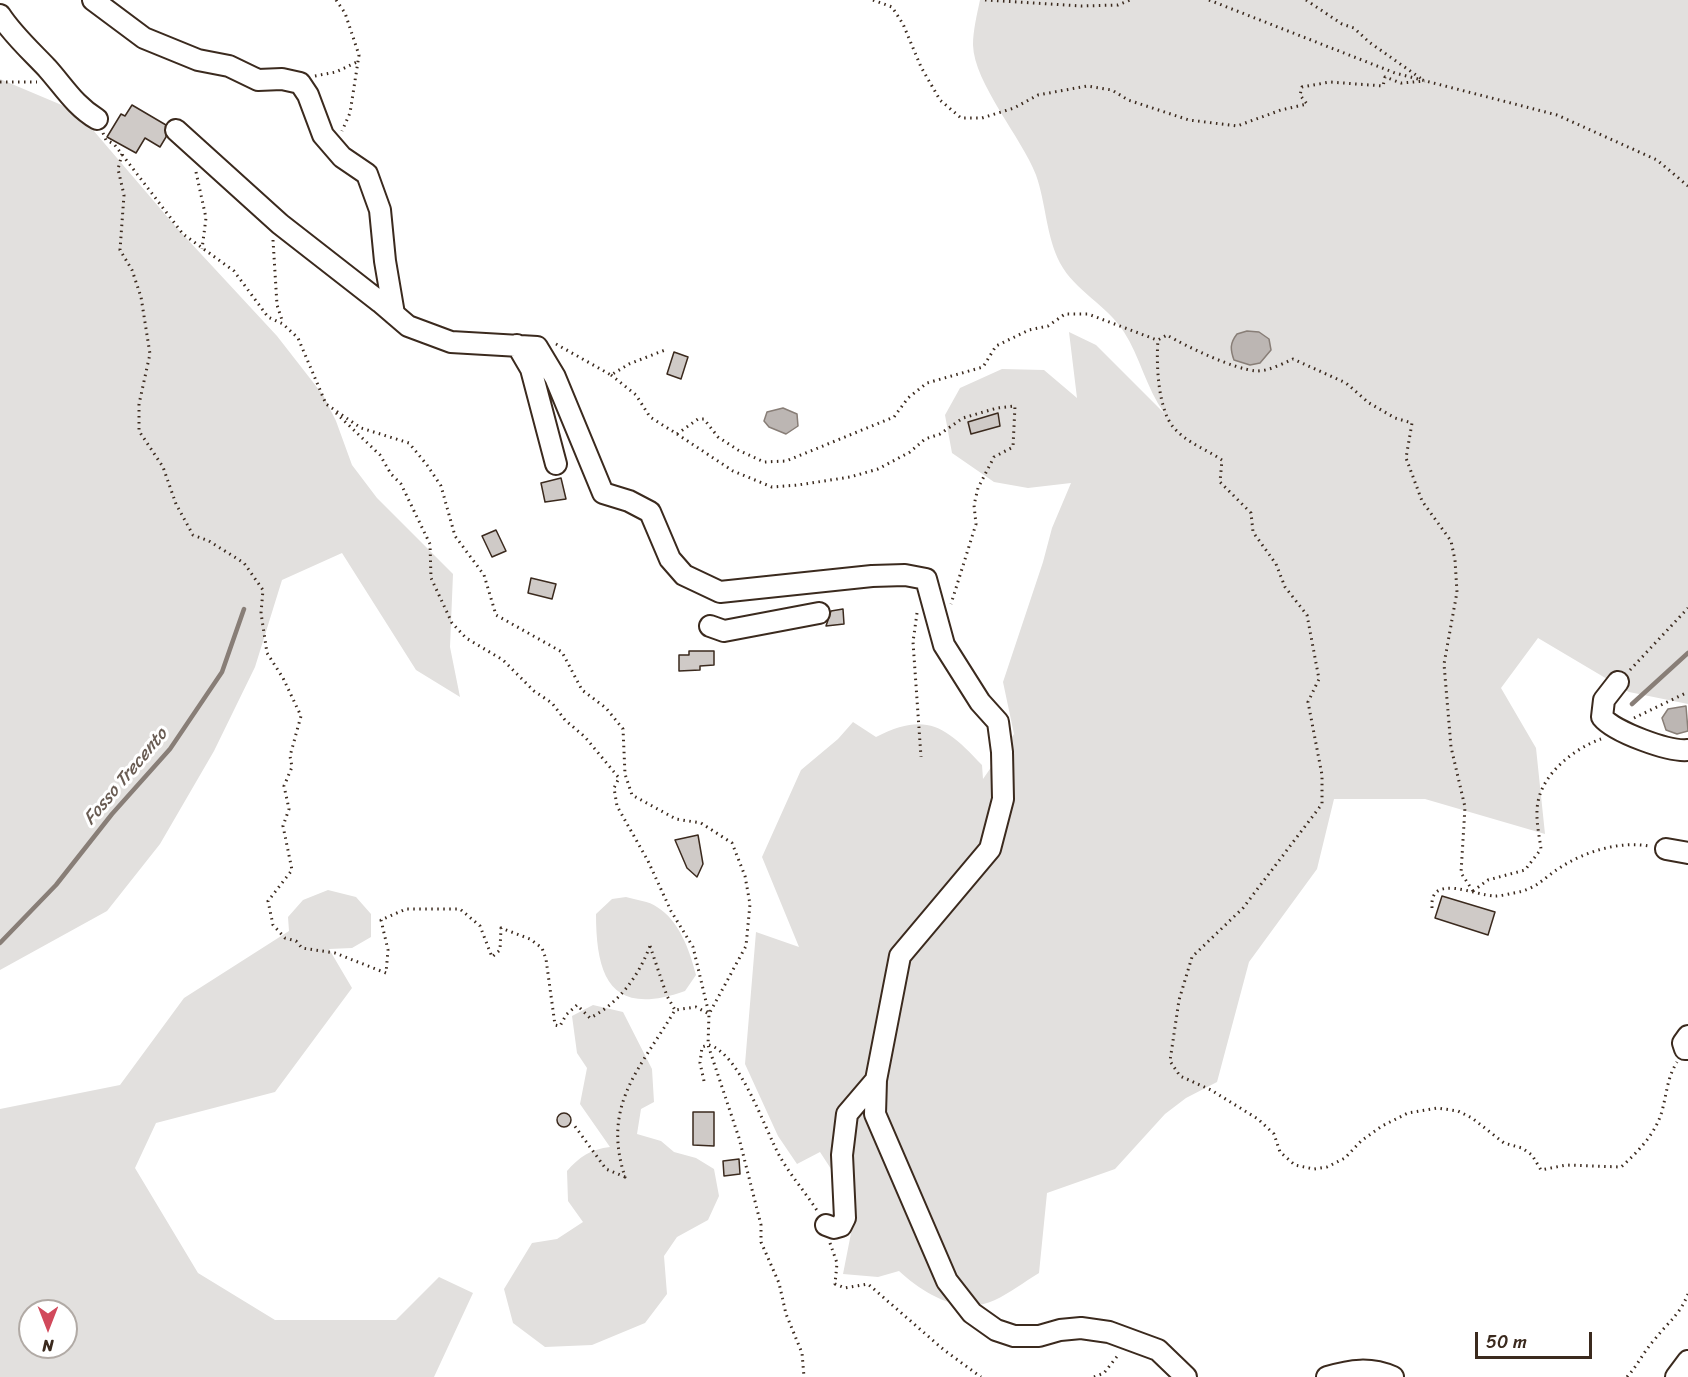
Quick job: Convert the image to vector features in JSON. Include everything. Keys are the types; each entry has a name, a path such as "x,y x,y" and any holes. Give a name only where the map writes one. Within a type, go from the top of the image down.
{"street":[{"path":"93,0 144,38 198,60 229,66 258,80 282,79 300,83 308,95 323,135 336,150 367,174 380,210 385,261 394,314"},
{"path":"0,15 10,30 59,84 86,112 97,119"},
{"path":"176,130 280,224 408,326 451,342 537,347 555,377 603,493 629,501 650,512 661,543 684,575 720,592 905,575 926,579 944,645 980,702 998,722 1002,752 1003,799 990,849 900,956 876,1080 875,1114 946,1281 972,1313 996,1330 1014,1336 1039,1336 1060,1329 1081,1328 1109,1332 1158,1350 1186,1377"},
{"path":"524,346 556,464"},
{"path":"710,626 724,631 819,613"},
{"path":"1618,682 1604,700 1602,717 1608,725 1650,742 1688,750"},
{"path":"1666,849 1688,853"},
{"path":"826,1225 834,1228 841,1226 845,1218 842,1155 847,1114 876,1080"},
{"path":"1676,1377 1688,1361"},
{"path":"1327,1377 1348,1371 1366,1370 1393,1377"}],"path":[{"path":"336,0 345,13 359,61 353,83 350,113 336,150"},
{"path":"873,0 892,7 903,24 921,67 940,100 961,118 982,118 1014,108 1038,95 1086,86 1112,90 1128,100 1189,120 1237,126 1281,110 1307,104 1300,95 1302,87 1330,82 1383,86 1385,78 1401,83 1425,81"},
{"path":"985,0 1081,6 1118,5 1130,0"},
{"path":"1209,0 1395,73 1557,115 1657,160 1688,186"},
{"path":"1306,0 1342,24 1354,28 1369,42 1425,81"},
{"path":"300,83 304,79 336,72 359,61"},
{"path":"0,81 59,84"},
{"path":"114,144 183,234 234,272 268,317 283,324 298,338 326,404 380,455 391,474 401,484 430,544 431,578 452,623 466,638 503,660 534,691 552,704 565,720 585,737 619,778 614,788 617,806 648,861 671,911 693,947 709,1014 708,1045 742,1148 761,1225 761,1242 779,1283 789,1324 802,1353 804,1377"},
{"path":"122,154 118,170 124,195 120,250 132,270 141,297 150,354 139,404 139,431 163,467 176,504 193,535 209,541 244,563 263,590 261,613 267,653 283,678 301,716 290,756 292,767 284,786 289,809 283,826 292,870 268,901 273,925 285,938 297,941 303,948 335,953 386,973 388,950 381,920 406,909 460,909 480,926 492,957 500,950 501,928 530,939 542,948 546,959 548,987 555,1025 560,1026 577,1005 590,1018 617,1001 639,973 650,946 675,1010"},
{"path":"196,171 206,218 202,249"},
{"path":"272,234 277,305 283,324"},
{"path":"677,434 698,419 704,419 718,437 738,450 764,462 786,461 894,417 908,398 927,383 983,367 996,346 1029,330 1048,326 1065,314 1088,314 1158,340 1167,335 1189,348 1256,371 1271,369 1293,359 1346,383 1369,403 1395,418 1412,423 1406,458 1422,501 1451,541 1457,592 1444,664 1450,747 1465,807 1461,873 1473,891"},
{"path":"1158,340 1156,361 1160,392 1173,427 1203,450 1222,459 1220,482 1251,513 1253,532 1276,564 1286,587 1307,615 1318,679 1308,702 1322,775 1322,804 1305,828 1243,908 1192,957 1179,1000 1170,1061 1180,1076 1211,1090 1258,1119 1274,1134 1280,1152 1295,1165 1314,1169 1327,1167 1345,1158 1361,1141 1382,1126 1408,1113 1437,1108 1458,1111 1472,1118 1504,1143 1522,1148 1532,1155 1541,1170 1566,1165 1621,1167 1652,1133 1662,1113 1668,1076 1687,1045"},
{"path":"524,346 550,342 558,344 611,375 636,395 650,417 733,471 772,488 850,477 878,469 910,452 925,439 940,434 963,418 997,408 1015,406 1013,447 994,458 978,488 974,505 976,524 949,610"},
{"path":"611,375 629,364 664,350"},
{"path":"326,404 361,428 408,443 427,465 441,486 455,536 484,575 496,615 562,652 582,690 606,708 623,729 625,774 632,795 676,819 701,823 732,843 745,876 750,904 746,946 709,1014"},
{"path":"1618,682 1688,608"},
{"path":"921,757 914,670 916,612 923,620 940,629"},
{"path":"1473,891 1488,880 1525,870 1541,849 1538,802 1548,778 1590,743 1619,731 1633,719 1688,692"},
{"path":"1432,908 1431,900 1436,892 1444,887 1494,896 1531,890 1562,866 1605,848 1638,844 1666,849"},
{"path":"574,1125 606,1169 626,1178 618,1156 621,1106 628,1083 675,1010 696,1007 709,1014"},
{"path":"704,1081 700,1063 702,1047 708,1045 719,1048 738,1072 780,1156 826,1225 837,1263 835,1284 845,1288 868,1284 944,1350 981,1377"},
{"path":"1627,1377 1641,1362 1653,1340 1680,1314 1688,1294"},
{"path":"1094,1377 1104,1373 1118,1354 1149,1346"}],"shaded area":[{"path":"980,0 1688,0 1688,704 1629,692 1538,638 1501,688 1536,748 1545,834 1425,799 1334,799 1317,869 1249,962 1217,1082 1186,1098 1165,1114 1115,1169 1047,1193 1039,1273 995,1300 969,1305 956,1304 931,1295 899,1271 878,1277 843,1274 854,1218 833,1172 820,1152 797,1164 778,1136 745,1064 756,932 799,947 762,857 801,770 838,739 853,722 876,737 894,729 922,724 935,727 957,741 982,765 983,779 1014,734 1003,682 1052,528 1071,483 1028,488 994,482 952,453 945,415 960,388 1002,369 1044,370 1077,398 1069,332 1096,345 1164,413 1152,393 1124,332 1117,322 1066,273 1055,253 1036,175 990,93 975,60 973,40"},
{"path":"0,79 64,106 87,123 176,227 277,336 323,395 336,421 352,465 377,498 453,574 450,647 460,697 416,670 342,553 282,580 255,667 214,751 160,844 107,911 0,970"},
{"path":"1247,331 1259,332 1269,339 1271,350 1260,363 1250,365 1234,360 1231,349 1233,340 1237,334"},
{"path":"783,408 797,414 798,426 786,434 769,427 764,421 767,412"},
{"path":"1686,706 1688,731 1677,734 1666,730 1662,718 1668,709"},
{"path":"328,890 356,897 371,914 371,937 352,948 329,949 352,988 275,1092 156,1123 135,1168 198,1273 275,1320 396,1320 439,1277 473,1293 434,1377 0,1377 0,1109 120,1085 184,998 289,931 288,917 303,900"},
{"path":"626,897 654,905 672,920 687,946 696,975 685,991 660,998 640,999 625,995 613,987 605,974 600,957 596,914 612,899"},
{"path":"593,1005 623,1012 652,1069 654,1102 641,1109 637,1134 661,1141 674,1152 696,1158 714,1169 719,1196 708,1220 677,1237 664,1256 667,1294 645,1323 592,1345 545,1347 513,1323 504,1289 532,1243 557,1239 583,1222 568,1201 567,1171 586,1154 610,1147 580,1104 587,1068 577,1053 572,1016"}],"building":[{"path":"132,105 166,125 166,137 160,147 145,138 136,153 107,137 121,114 125,116"},
{"path":"674,352 688,357 681,379 667,374"},
{"path":"998,413 1000,426 971,434 968,422"},
{"path":"561,478 566,499 545,502 541,483"},
{"path":"496,530 506,551 492,557 482,536"},
{"path":"531,578 556,584 552,599 528,593"},
{"path":"843,609 844,624 826,626 831,611"},
{"path":"689,651 714,651 714,665 700,666 700,670 679,671 679,655 689,655"},
{"path":"698,835 703,864 697,877 687,868 675,840"},
{"path":"1442,896 1495,912 1488,935 1435,918"},
{"path":"693,1112 714,1112 714,1146 693,1145"},
{"path":"564,1113 569,1115 571,1120 569,1125 564,1127 559,1125 557,1120 559,1115"},
{"path":"739,1159 740,1174 724,1176 723,1161"}],"waterway":[{"name":"Fosso Trecento","path":"0,943 56,885 112,814 170,749 222,672 244,609"},
{"path":"1632,704 1688,653"}]}
